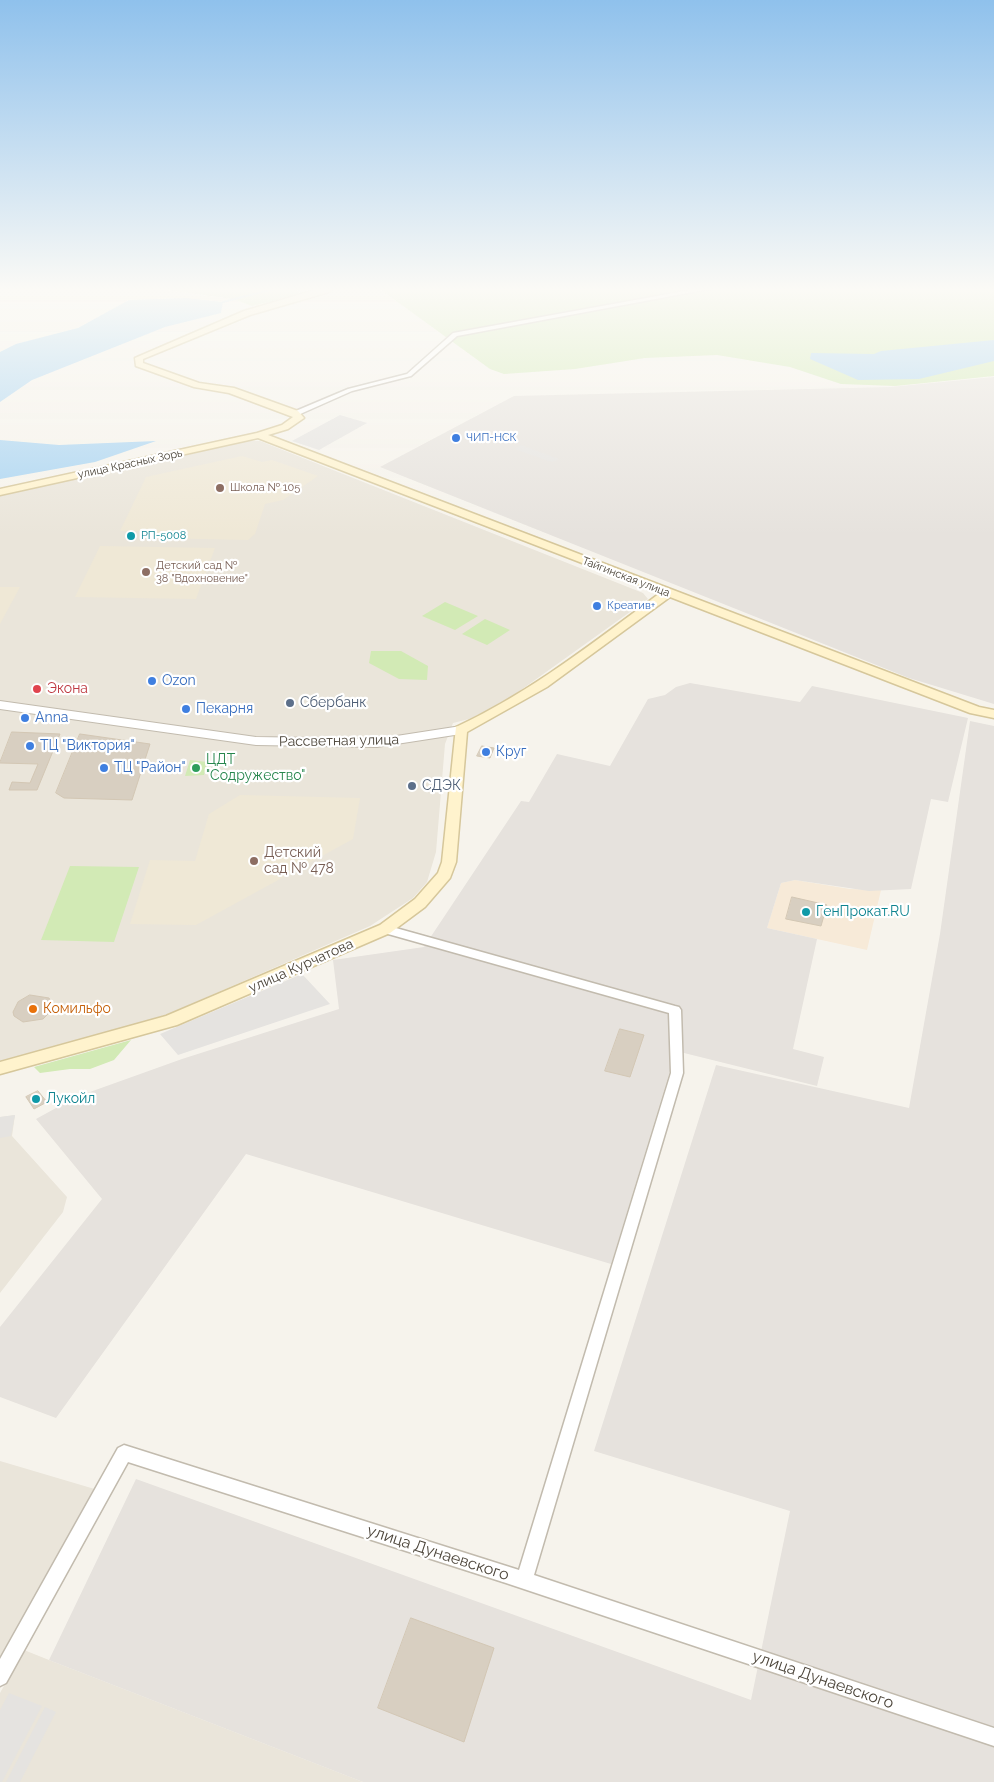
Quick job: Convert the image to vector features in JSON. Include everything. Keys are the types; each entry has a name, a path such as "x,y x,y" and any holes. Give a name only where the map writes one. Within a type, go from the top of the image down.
{"main road":[{"path":"154,370 196,386 231,390 295,413"},
{"name":"улица Красных Зорь","path":"0,492 260,435 294,422 299,418 295,413"},
{"name":"Тайгинская улица","path":"260,435 975,710 994,714"},
{"name":"Рассветная улица","path":"460,730 498,714 668,593"},
{"name":"улица Курчатова","path":"0,1068 106,1041 170,1021 385,929 420,903 445,875 452,836 460,730"}],"street":[{"path":"295,413 350,390 409,375 415,370"},
{"name":"Рассветная улица","path":"0,705 256,741 377,743 460,730"},
{"path":"385,929 675,1010 676,1073 524,1580"},
{"name":"улица Дунаевского","path":"0,1676 124,1453 524,1580 994,1737"}],"shaded area":[{"path":"994,377 994,704 909,678 380,467 514,396 890,387"},
{"path":"340,415 367,423 319,450 292,441"},
{"path":"246,441 260,441 643,593 648,599 500,705 469,719 453,723 445,744 436,852 427,882 413,898 370,926 168,1014 114,1031 0,1061 0,494"},
{"path":"521,445 559,459 552,462 514,449"},
{"name":"Школа № 105","path":"242,456 262,462 272,460 318,476 283,500 265,504 255,534 248,540 155,538 157,534 151,534 152,531 120,531 146,477"},
{"name":"Детский сад № 38 \"Вдохновение\"","path":"100,546 215,548 196,599 75,597"},
{"path":"0,587 20,587 0,624"},
{"path":"690,683 800,702 812,686 968,718 948,802 931,799 911,889 869,891 795,880 781,883 767,928 817,939 793,1049 824,1057 817,1086 676,1051 611,1264 246,1154 56,1418 0,1397 0,1327 102,1199 36,1119 76,1097 182,1059 339,1009 333,960 424,947 521,801 529,802 557,754 610,766 648,699 665,695 676,687"},
{"path":"970,721 994,726 994,1782 363,1782 49,1660 136,1479 751,1700 790,1511 594,1451 716,1065 909,1108 940,934"},
{"name":"Детский сад № 478","path":"240,795 360,798 353,839 196,925 130,924 150,860 195,861 209,814"},
{"path":"795,880 850,889 881,890 867,950 767,928 781,883"},
{"path":"302,974 330,1004 178,1055 160,1034"},
{"path":"15,1115 12,1136 67,1197 63,1212 0,1293 0,1117"},
{"path":"15,1115 11,1136 0,1138 0,1117"},
{"path":"0,1461 98,1490 0,1668"},
{"path":"24,1650 363,1782 0,1782 0,1693"},
{"path":"9,1693 42,1706 2,1782 0,1782 0,1710"},
{"path":"45,1707 56,1712 20,1782 6,1782"}],"green space":[{"path":"493,370 559,370 504,374"},
{"path":"799,370 994,370 994,376 895,386 841,384"},
{"path":"445,602 478,616 455,630 422,616"},
{"path":"485,619 510,630 487,645 462,634"},
{"path":"371,651 401,651 428,666 427,680 399,679 369,663"},
{"name":"ЦДТ \"Содружество\"","path":"190,760 207,762 204,775 185,776"},
{"path":"70,866 139,867 114,942 41,940"},
{"path":"131,1040 114,1060 90,1069 70,1069 40,1073 34,1067"}],"water":[{"path":"0,370 57,370 32,380 0,402"},
{"path":"836,370 956,370 919,379 858,380"},
{"path":"0,440 59,445 156,441 95,462 0,479"}],"building":[{"name":"ТЦ \"Виктория\"","path":"12,732 60,734 37,790 9,790 12,782 30,783 38,764 0,763"},
{"name":"ТЦ \"Район\"","path":"80,734 150,744 132,800 64,798 56,793"},
{"name":"Круг","path":"482,746 494,748 490,758 477,756"},
{"name":"ГенПрокат.RU","path":"792,897 827,905 821,926 786,919"},
{"name":"Комильфо","path":"30,995 49,998 53,1006 43,1019 23,1022 14,1016 13,1012 18,1002"},
{"path":"620,1029 644,1035 630,1077 605,1071"},
{"name":"Лукойл","path":"38,1091 47,1102 34,1109 26,1097"},
{"path":"411,1618 494,1648 464,1742 378,1708"}],"place":[{"name":"ЧИП-НСК","path":"456,438"},
{"name":"Школа № 105","path":"220,488"},
{"name":"РП-5008","path":"131,536"},
{"name":"Детский сад № 38 \"Вдохновение\"","path":"146,572"},
{"name":"Креатив+","path":"597,606"},
{"name":"Ozon","path":"152,681"},
{"name":"Экона","path":"37,689"},
{"name":"Сбербанк","path":"290,703"},
{"name":"Пекарня","path":"186,709"},
{"name":"Anna","path":"25,718"},
{"name":"ТЦ \"Виктория\"","path":"30,746"},
{"name":"Круг","path":"486,752"},
{"name":"ТЦ \"Район\"","path":"104,768"},
{"name":"ЦДТ \"Содружество\"","path":"196,768"},
{"name":"СДЭК","path":"412,786"},
{"name":"Детский сад № 478","path":"254,861"},
{"name":"ГенПрокат.RU","path":"806,912"},
{"name":"Комильфо","path":"33,1009"},
{"name":"Лукойл","path":"36,1099"}]}
